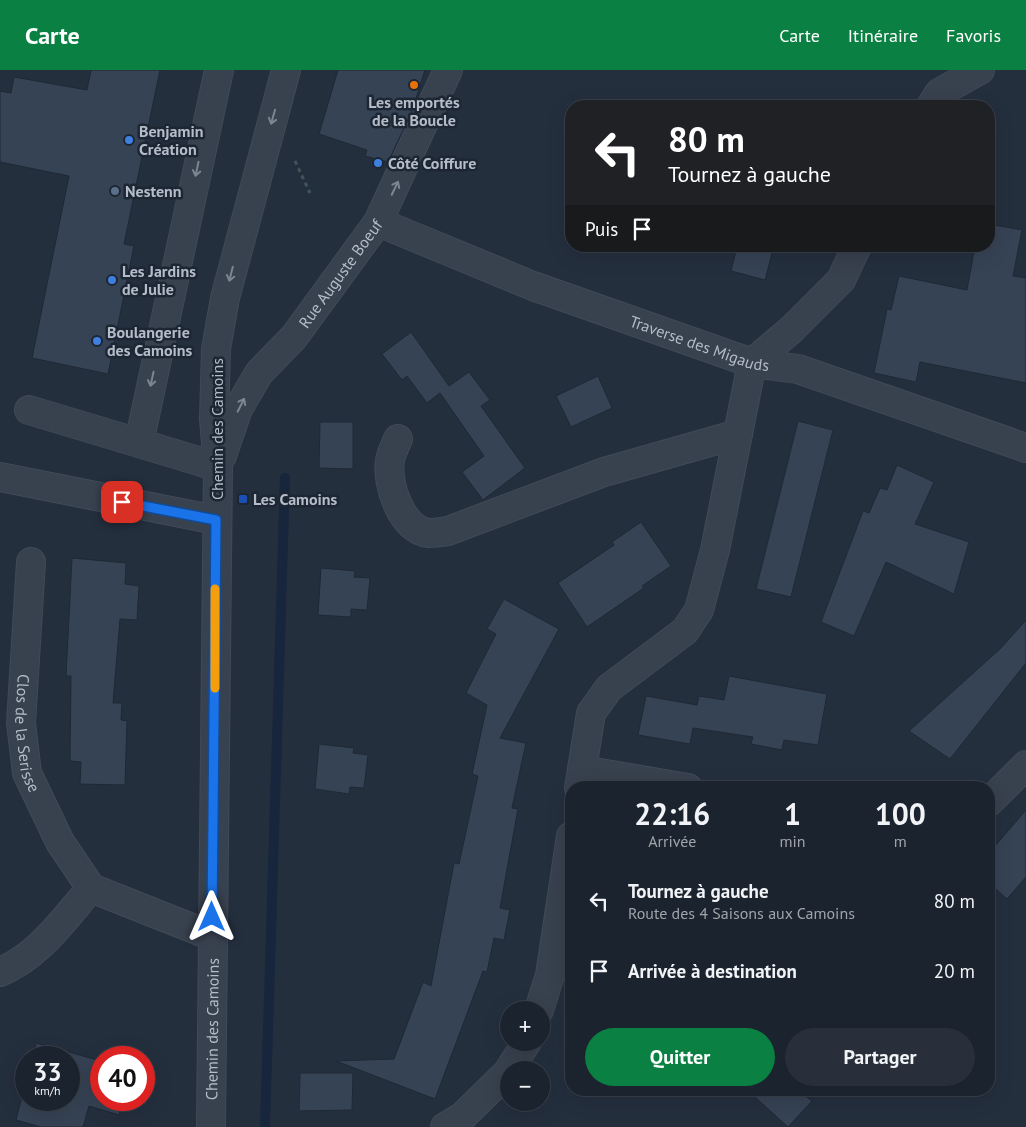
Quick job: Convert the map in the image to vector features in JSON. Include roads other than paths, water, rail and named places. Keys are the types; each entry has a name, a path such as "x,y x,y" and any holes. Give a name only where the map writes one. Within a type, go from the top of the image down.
{"street":[{"path":"139,443 218,70"},
{"name":"Chemin des Camoins","path":"211,1127 218,467 214,419 216,349 225,298 286,70"},
{"name":"Rue Auguste Boeuf","path":"218,467 238,409 259,373 294,337 378,222 448,70"},
{"path":"935,100 939,93 980,70"},
{"name":"Traverse des Migauds","path":"378,222 533,286 752,363 798,369 1026,448"},
{"path":"604,781 580,779 591,712 609,688 685,631 699,610 715,550 752,363 792,329 840,280 854,252"},
{"path":"216,349 222,363 234,373 247,375 259,373"},
{"path":"29,410 218,467"},
{"path":"398,439 390,462 391,486 396,503 410,522 428,533 448,531 604,472 738,434"},
{"path":"0,477 216,520"},
{"name":"Clos de la Serisse","path":"31,562 20,723 27,773 60,842 92,888"},
{"path":"995,796 1026,764"},
{"path":"0,972 19,964 36,950 92,888 212,936"},
{"path":"545,1001 560,976 565,912"},
{"path":"445,1127 462,1117 500,1079"}],"waterway":[{"path":"265,1127 285,478"}],"place":[{"name":"Les emportés de la Boucle","path":"414,85"},
{"name":"Benjamin Création","path":"129,140"},
{"name":"Côté Coiffure","path":"378,163"},
{"name":"Nestenn","path":"115,191"},
{"name":"Les Jardins de Julie","path":"112,280"},
{"name":"Boulangerie des Camoins","path":"97,341"},
{"name":"Les Camoins","path":"243,499"}]}
